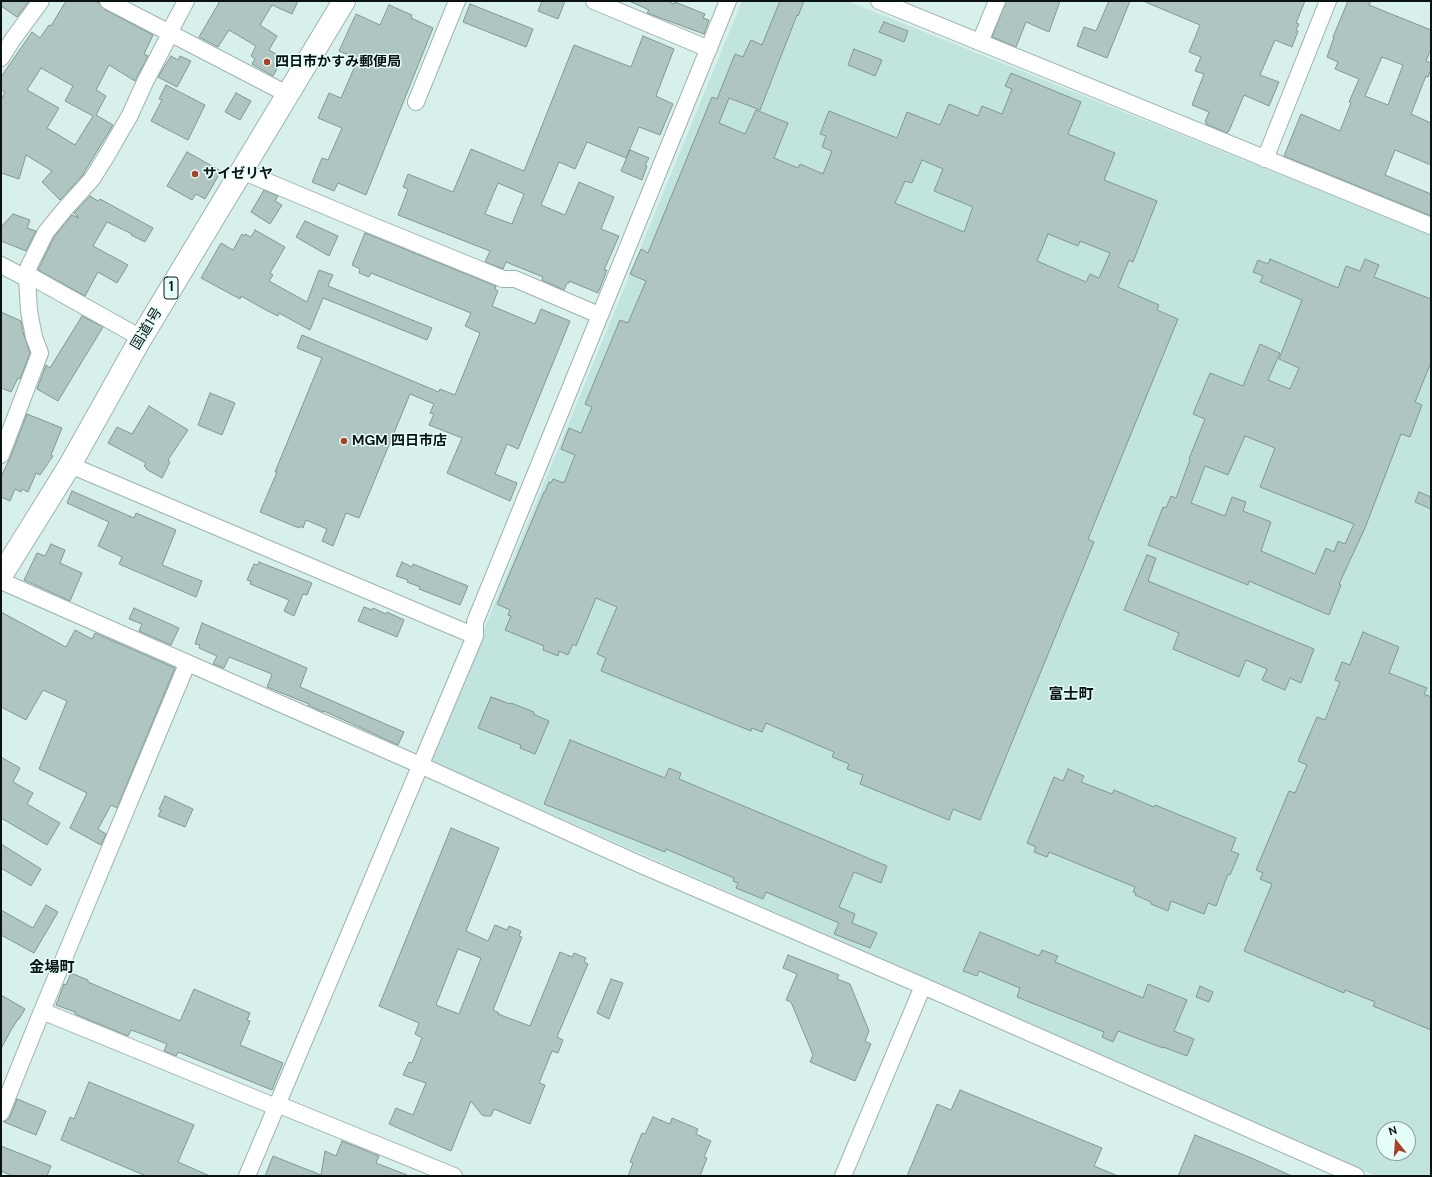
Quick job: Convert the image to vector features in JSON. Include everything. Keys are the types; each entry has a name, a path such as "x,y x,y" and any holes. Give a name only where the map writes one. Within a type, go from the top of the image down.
{"highway":[{"name":"国道1号","path":"1,576 70,465 141,338 344,1"}],"street":[{"path":"1,58 13,39 42,1"},
{"path":"108,1 287,94"},
{"path":"1,455 40,353 31,326 27,278 29,266 46,232 92,178 107,155 130,115 186,1"},
{"path":"416,102 457,1"},
{"path":"594,1 708,49"},
{"path":"247,1176 475,636 475,622 728,1"},
{"path":"879,1 1431,226"},
{"path":"980,42 997,1"},
{"path":"1265,159 1328,1"},
{"path":"242,170 489,273 504,279 515,279 599,315"},
{"path":"1,265 27,278 32,277 141,338"},
{"path":"70,465 475,636"},
{"path":"1,581 187,664 420,765 639,864 924,986 1356,1176"},
{"path":"1,1113 187,664"},
{"path":"843,1176 924,986"},
{"path":"42,1011 454,1176"}],"shaded area":[{"path":"742,1 847,1 1431,235 1431,1176 1376,1176 430,761"}],"building":[{"path":"1,1 29,1 17,17 1,6"},
{"path":"66,1 95,1 104,9 153,35 144,54 148,56 135,81 109,65 96,90 106,96 96,115 113,125 82,176 60,200 42,182 52,171 26,155 19,179 1,173 1,100 5,92 1,90 1,77 32,32 40,38 49,25 51,26","holes":["41,68 73,86 65,101 93,116 75,145 47,128 59,108 27,90"]},
{"path":"220,1 298,1 292,14 272,5 260,25 277,36 269,50 283,58 273,76 252,64 255,59 251,56 256,46 229,30 218,47 199,37"},
{"path":"542,1 565,1 558,19 538,11"},
{"path":"629,1 668,1 674,4 675,2 705,14 703,18 709,20 704,34 647,13 649,10"},
{"path":"780,1 804,1 798,16 797,15 760,110 729,98 719,123 745,134 756,110 788,123 774,158 798,168 800,164 823,174 832,151 822,147 826,136 820,134 829,111 897,138 907,112 940,125 949,104 978,116 982,106 1002,114 1012,89 1005,86 1011,73 1081,102 1068,134 1115,153 1104,180 1157,201 1133,262 1129,260 1118,287 1159,305 1157,310 1178,319 1088,539 1094,542 980,820 953,809 949,820 860,784 863,775 847,769 849,764 832,757 834,752 766,723 762,732 752,728 751,731 601,671 606,658 597,654 617,607 596,598 576,646 573,644 568,655 559,651 558,656 543,650 544,646 505,630 511,616 508,615 510,610 497,604 549,482 551,483 553,479 564,483 575,455 561,449 569,428 581,433 592,407 585,404 620,320 628,323 646,281 630,274 641,249 648,253 712,97 717,99 735,54 743,57 751,40 762,45","holes":["922,160 943,169 934,191 973,207 964,232 895,203 905,181 912,183","1048,234 1078,246 1080,241 1110,253 1099,278 1090,274 1086,282 1037,261"]},
{"path":"1006,1 1060,1 1049,32 1026,22 1016,47 992,37"},
{"path":"1109,1 1130,1 1107,58 1077,46 1084,27 1096,31"},
{"path":"1143,1 1305,1 1296,23 1299,24 1296,30 1298,31 1292,47 1275,40 1260,75 1279,82 1269,106 1244,95 1227,133 1206,124 1207,123 1205,122 1209,112 1192,105 1204,74 1195,71 1201,57 1189,52 1200,25"},
{"path":"1348,1 1371,1 1369,5 1431,30 1431,49 1426,61 1431,63 1431,69 1428,77 1426,76 1411,114 1431,123 1431,165 1395,150 1385,175 1431,194 1431,216 1284,156 1301,114 1340,131 1351,103 1349,102 1359,79 1335,69 1338,62 1327,57 1333,37","holes":["1382,57 1403,65 1388,105 1365,96"]},
{"path":"470,4 533,29 526,47 463,22"},
{"path":"389,5 412,15 411,18 433,28 366,195 338,183 334,191 312,182 322,158 328,160 342,128 318,118 329,93 341,98 358,59 339,51 356,14 380,25"},
{"path":"884,22 908,31 904,42 879,32"},
{"path":"643,36 674,49 656,96 673,104 660,135 639,127 626,158 587,142 575,169 559,162 541,205 565,215 579,182 614,197 601,229 619,236 604,270 607,270 598,293 569,281 564,290 542,280 543,277 506,262 503,269 485,262 490,251 398,215 408,189 403,187 408,174 453,192 471,149 524,171 574,45 631,67","holes":["498,183 524,194 512,224 485,214"]},
{"path":"854,49 882,60 875,76 848,65"},
{"path":"171,56 178,60 180,56 191,61 177,87 158,77"},
{"path":"166,85 205,105 188,140 151,121 162,100 159,99"},
{"path":"236,93 251,101 240,120 225,112"},
{"path":"630,150 649,158 645,165 647,166 642,180 621,171"},
{"path":"187,152 221,171 205,199 196,194 192,200 167,186"},
{"path":"264,190 278,196 275,201 282,205 270,224 251,212"},
{"path":"90,196 98,201 100,199 153,228 145,242 107,222 93,246 128,265 117,283 98,272 85,296 38,270 54,237 72,215 79,218 74,213"},
{"path":"13,214 30,220 27,228 36,231 26,251 1,241 1,227"},
{"path":"305,221 338,236 329,256 296,237"},
{"path":"255,230 285,247 270,273 273,275 269,281 307,302 319,270 333,275 328,286 432,328 427,340 323,298 310,330 279,313 278,316 241,296 240,299 201,278 221,243 233,250 242,234 244,236 245,234 251,237"},
{"path":"365,233 496,286 495,289 498,291 492,306 535,324 541,309 570,321 518,449 507,444 495,474 517,483 510,501 447,473 462,438 429,425 434,414 430,413 434,404 410,394 359,518 346,513 333,546 322,541 327,529 306,520 303,528 300,526 299,528 260,512 322,358 297,348 302,335 439,392 440,389 455,395 480,333 465,326 471,313 371,273 369,277 359,273 360,269 352,265"},
{"path":"1270,259 1338,288 1346,266 1360,271 1365,259 1379,265 1374,277 1431,299 1431,362 1415,402 1422,405 1410,437 1401,434 1365,528 1339,584 1341,585 1329,615 1249,581 1248,585 1148,545 1163,507 1166,508 1171,496 1176,498 1190,460 1189,459 1205,419 1193,414 1210,373 1243,386 1260,344 1280,353 1268,380 1290,389 1299,368 1279,359 1302,300 1260,282 1263,276 1253,272 1258,260 1268,264","holes":["1245,436 1275,448 1260,487 1354,524 1345,544 1338,541 1334,552 1326,548 1315,574 1261,551 1271,522 1243,511 1246,502 1232,497 1225,516 1191,503 1205,466 1228,475"]},
{"path":"1,312 21,321 30,353 20,379 18,378 11,392 1,388"},
{"path":"82,316 103,327 58,401 37,389 46,365 50,368"},
{"path":"210,393 235,403 222,435 198,425"},
{"path":"149,406 188,430 168,460 170,462 162,478 146,469 147,468 144,466 146,463 108,443 117,427 132,434"},
{"path":"27,414 62,428 51,455 53,456 40,475 36,473 28,492 22,489 21,492 15,489 10,501 1,497 1,477"},
{"path":"72,491 134,518 136,513 176,530 162,565 202,581 196,597 119,564 122,557 98,546 109,522 67,503"},
{"path":"1419,492 1431,497 1431,509 1415,502"},
{"path":"51,544 65,550 60,563 82,573 70,601 24,580 37,553 45,556"},
{"path":"1147,555 1156,558 1148,581 1314,649 1301,683 1290,678 1285,690 1262,680 1267,669 1246,660 1239,677 1173,649 1179,633 1124,610"},
{"path":"259,562 312,583 307,595 303,594 294,616 284,611 289,600 250,584 251,581 247,580 254,564 258,565"},
{"path":"402,562 412,567 413,564 468,586 460,605 419,589 420,587 407,582 408,580 396,576"},
{"path":"364,607 372,610 373,608 386,614 387,612 404,620 397,637 358,621"},
{"path":"134,608 179,628 171,645 139,631 142,624 129,619"},
{"path":"1,612 66,647 75,630 92,639 95,633 175,668 117,808 111,805 98,829 106,834 101,845 70,828 87,793 39,769 67,701 43,690 26,720 1,707"},
{"path":"202,623 307,668 300,687 404,732 398,745 308,705 309,704 267,687 272,674 229,657 224,668 213,664 217,656 199,648 200,645 195,644"},
{"path":"1363,632 1399,647 1389,673 1427,688 1424,694 1431,697 1431,1030 1373,1006 1375,1002 1345,990 1344,993 1244,951 1272,884 1260,879 1263,873 1256,870 1289,791 1295,793 1307,765 1298,761 1317,717 1325,720 1340,682 1335,680 1342,662 1350,665"},
{"path":"491,697 534,712 533,714 549,721 535,754 520,748 521,745 478,728"},
{"path":"570,740 665,778 669,768 681,773 679,779 887,866 881,883 854,872 839,907 855,914 852,923 877,933 870,948 834,934 839,923 766,892 763,899 736,888 738,883 733,881 734,878 666,849 665,852 544,804"},
{"path":"1,757 20,768 13,782 33,793 27,804 60,823 47,845 1,818"},
{"path":"1068,769 1084,776 1081,782 1112,794 1114,790 1236,838 1231,851 1239,854 1230,875 1228,874 1216,906 1208,903 1204,914 1171,901 1168,911 1135,895 1136,893 1133,892 1135,887 1049,852 1047,857 1034,852 1036,847 1027,843 1054,777 1063,781"},
{"path":"165,796 193,809 185,827 158,816 161,810 159,809"},
{"path":"451,828 499,848 466,931 488,941 495,925 507,930 509,926 521,931 519,936 522,937 493,1010 499,1013 498,1014 530,1026 560,952 572,957 574,953 586,958 584,962 588,964 557,1037 563,1040 558,1053 552,1051 539,1083 545,1085 530,1124 494,1109 491,1116 482,1115 471,1101 451,1151 389,1124 396,1108 413,1115 426,1083 403,1075 409,1062 412,1063 422,1038 415,1034 419,1023 379,1006","holes":["458,949 481,958 459,1014 436,1005"]},
{"path":"1,844 41,869 31,886 1,868"},
{"path":"46,905 58,912 34,953 1,935 1,910 33,928"},
{"path":"980,932 1039,956 1042,950 1058,956 1055,962 1143,998 1148,984 1187,1000 1174,1031 1194,1039 1187,1056 1118,1031 1113,1042 1102,1037 1104,1032 1017,997 1020,988 979,971 977,976 963,971"},
{"path":"788,955 839,975 837,979 850,984 869,1031 865,1041 871,1044 855,1081 810,1062 813,1055 791,1002 786,1000 797,974 783,968"},
{"path":"71,973 88,980 88,982 180,1021 194,989 250,1013 247,1020 250,1021 240,1045 283,1063 272,1090 178,1052 176,1056 164,1051 167,1044 142,1034 131,1030 128,1036 56,1005 64,984 66,985"},
{"path":"611,979 623,983 609,1019 597,1013"},
{"path":"1200,986 1213,992 1209,1002 1196,997"},
{"path":"1,995 25,1009 11,1030 1,1049"},
{"path":"89,1082 194,1125 178,1162 210,1176 146,1176 61,1140 70,1117 74,1119"},
{"path":"960,1090 1102,1148 1094,1166 1118,1176 907,1176 937,1104 951,1110"},
{"path":"17,1099 46,1111 36,1135 4,1122 10,1117"},
{"path":"653,1117 670,1124 672,1118 698,1129 696,1134 711,1141 704,1157 707,1158 700,1176 628,1176 633,1163 630,1162 642,1133 645,1134"},
{"path":"1195,1135 1249,1157 1292,1176 1178,1176"},
{"path":"342,1141 379,1156 376,1163 407,1176 265,1176 273,1156 321,1175 325,1151 336,1156"},
{"path":"1,1146 51,1166 47,1176 13,1176 1,1171"}],"place":[{"name":"四日市かすみ郵便局","path":"267,62"},
{"name":"サイゼリヤ","path":"195,174"},
{"name":"MGM 四日市店","path":"344,441"}],"district":[{"name":"富士町","path":"1071,695"},
{"name":"金場町","path":"52,968"}]}
